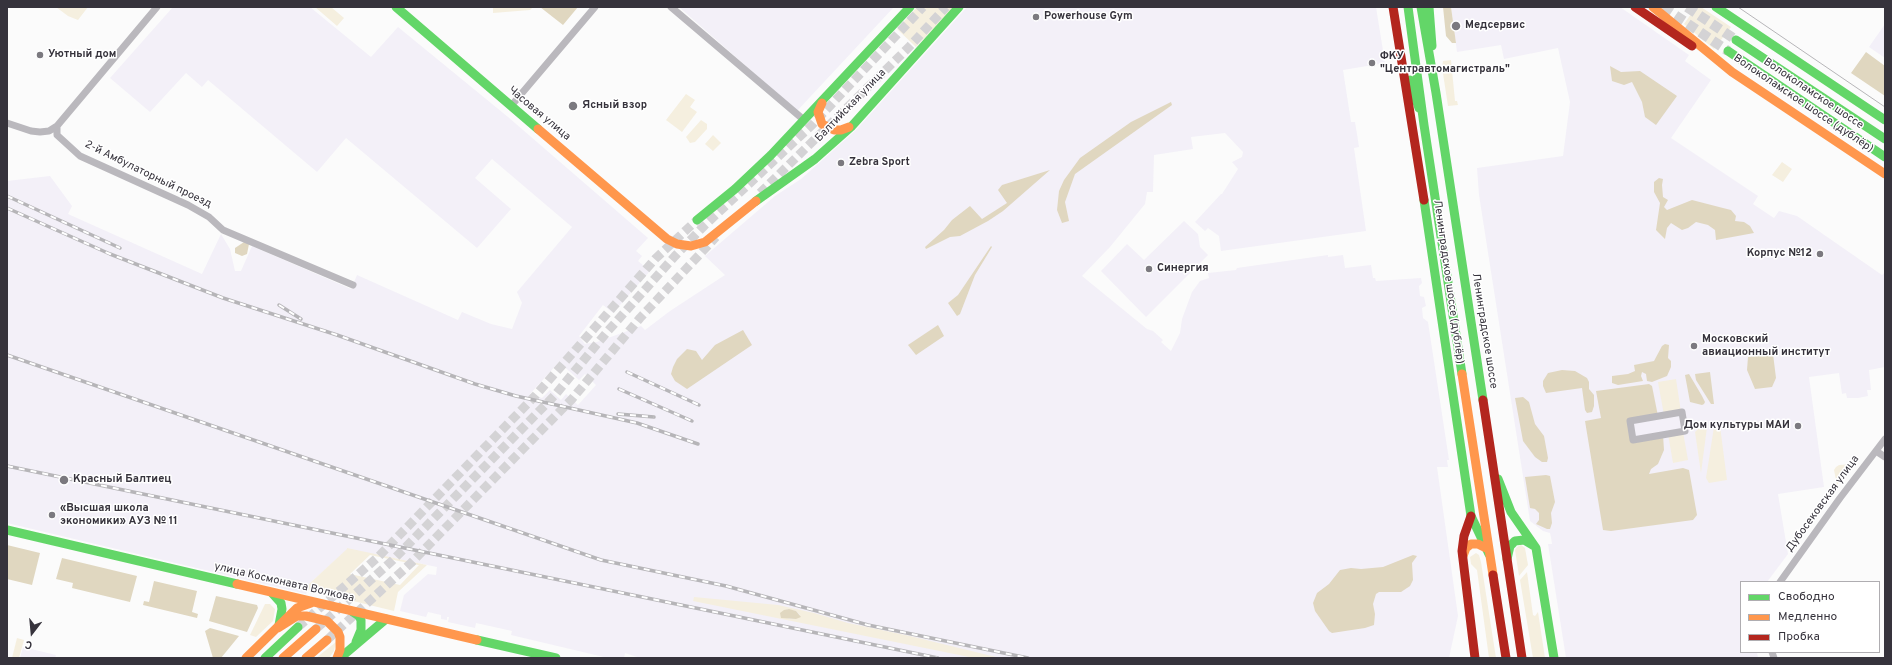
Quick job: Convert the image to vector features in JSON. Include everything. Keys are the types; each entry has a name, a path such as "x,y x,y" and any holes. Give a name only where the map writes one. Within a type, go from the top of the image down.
{"main road":[{"name":"Часовая улица","path":"396,7 667,238"},
{"path":"698,220 735,189 804,120 910,7"},
{"name":"Балтийская улица","path":"667,238 677,244 691,246 705,242 771,189 815,159 850,127 959,7"},
{"name":"Ленинградское шоссе (дублёр)","path":"1393,7 1402,56 1471,516 1491,557"},
{"path":"1408,7 1424,125 1506,658"},
{"name":"Ленинградское шоссе","path":"1421,7 1436,93 1522,658"},
{"path":"1429,7 1436,93"},
{"path":"1635,7 1732,72"},
{"name":"Волоколамское шоссе (дублёр)","path":"1653,7 1732,72 1885,174"},
{"path":"1716,7 1885,120"},
{"name":"Волоколамское шоссе","path":"1736,40 1885,139"},
{"name":"Волоколамское шоссе","path":"1728,52 1885,156"},
{"path":"1402,56 1424,125"},
{"path":"824,98 818,112 822,124 834,130 841,130 850,127"},
{"path":"1491,458 1511,512 1536,548 1554,658"},
{"path":"1471,516 1463,542 1462,559 1475,658"},
{"name":"улица Космонавта Волкова","path":"7,530 271,593 556,658"},
{"path":"1507,562 1510,546 1515,541 1524,540 1536,548"},
{"path":"1462,559 1464,551 1468,546 1478,544 1486,548"},
{"path":"271,593 281,603 281,620 278,628"},
{"path":"246,658 297,608 313,602"},
{"path":"350,611 360,616 362,620 359,638 354,645"},
{"path":"278,628 297,616 306,616 327,621 333,626 340,637 340,650 338,658"},
{"path":"338,658 386,619"},
{"path":"264,658 298,627"},
{"path":"283,658 316,629"},
{"path":"306,658 327,640"}],"street":[{"path":"7,123 31,131 40,132 49,131 57,126 157,7"},
{"path":"511,106 595,7"},
{"path":"671,7 804,120"},
{"name":"2-й Амбулаторный проезд","path":"57,126 57,135 80,156 188,205 209,217 223,230 353,285"},
{"path":"1682,412 1685,432 1633,440 1630,421 1682,412"},
{"name":"Дубосековская улица","path":"1781,581 1885,440"},
{"path":"1876,451 1885,457"}],"shaded area":[{"path":"56,7 88,7 78,20 68,16"},
{"path":"173,7 310,7 371,57 398,27 508,117 648,238 636,251 642,256 638,261 650,271 613,313 603,305 579,336 585,344 597,342 641,326 645,330 670,311 725,275 705,256 775,196 801,179 856,130 967,7 1376,7 1385,63 1343,70 1351,122 1355,122 1359,147 1354,148 1366,231 1221,251 1219,236 1208,228 1205,231 1195,222 1222,194 1238,169 1232,162 1242,157 1243,152 1225,133 1191,137 1193,149 1154,155 1153,192 1147,192 1145,204 1110,247 1082,276 1147,329 1153,331 1163,340 1161,342 1171,351 1180,333 1182,319 1192,292 1200,281 1209,278 1208,273 1328,255 1328,257 1343,255 1345,268 1371,265 1373,278 1375,278 1376,281 1421,278 1422,283 1419,286 1420,296 1424,297 1426,306 1422,308 1423,318 1428,322 1449,460 1447,460 1448,467 1437,467 1458,616 1449,658 640,658 625,653 624,658 608,658 511,635 512,631 476,623 475,628 448,622 449,617 447,617 447,620 441,619 441,615 428,612 426,617 400,611 404,595 428,574 436,575 437,567 348,549 309,584 306,594 7,523 7,181 50,176 72,206 68,214 202,274 221,234 230,249 235,271 241,271 252,246 351,289 357,275 458,320 462,312 491,324 512,329 522,303 517,292 572,227 492,159 475,178 511,209 477,248 346,138 317,172 208,80 202,87 186,73 150,112 110,78","holes":["559,362 579,380 585,374 596,385 578,405 566,394 561,400 550,390 542,398 530,394"]},
{"path":"315,7 331,7 344,18 337,26"},
{"path":"493,7 533,7 530,10 493,13"},
{"path":"540,7 578,7 563,25"},
{"path":"679,7 894,7 797,111"},
{"path":"917,7 954,7 916,47 897,29"},
{"path":"1443,7 1451,7 1456,43 1452,43 1446,36"},
{"name":"Московский авиационный институт","path":"1451,7 1620,7 1689,55 1685,61 1711,80 1671,138 1758,196 1753,204 1774,218 1779,211 1797,216 1882,275 1885,272 1885,367 1869,370 1871,390 1867,390 1868,396 1858,398 1847,398 1846,393 1842,394 1839,373 1809,377 1824,487 1778,494 1788,554 1768,581 1740,581 1740,653 1757,653 1758,658 1566,658 1548,544 1552,544 1550,533 1543,531 1530,521 1479,195 1477,168 1563,156 1570,102 1558,48 1504,59 1501,45 1457,52"},
{"path":"1696,7 1701,7 1731,27 1714,49 1684,24"},
{"path":"1885,24 1885,58 1869,47"},
{"path":"1866,52 1885,66 1885,96 1851,73"},
{"path":"1451,60 1455,101 1457,101 1458,105 1448,106 1442,67 1443,61"},
{"path":"1610,66 1621,72 1640,71 1677,96 1656,125 1645,117 1642,102 1632,82 1624,85 1612,81"},
{"path":"686,94 695,100 690,107 697,112 682,132 666,120"},
{"path":"1171,102 1172,105 1075,174 1065,202 1069,221 1062,223 1057,210 1059,191 1064,180 1080,158 1131,122"},
{"path":"701,120 707,124 707,129 695,142 690,143 686,137"},
{"path":"713,135 721,143 713,151 705,144"},
{"path":"1782,162 1792,169 1783,182 1772,175"},
{"path":"1050,170 1003,211 988,221 960,236 950,237 926,249 925,247 944,230 952,220 970,206 982,219 1007,203 998,190 1002,185"},
{"path":"1659,178 1663,179 1663,197 1668,200 1664,207 1667,210 1692,200 1731,210 1736,216 1735,221 1744,222 1750,226 1754,233 1716,240 1715,230 1708,225 1696,222 1688,228 1682,230 1671,223 1667,228 1665,239 1656,230 1660,203 1654,192 1654,182"},
{"name":"Синергия","path":"1184,221 1198,234 1200,247 1208,255 1146,317 1101,271 1127,244 1144,260"},
{"path":"244,242 249,244 247,254 242,256 235,253 235,248"},
{"path":"991,246 992,247 975,275 960,314 957,316 948,303 958,295"},
{"path":"938,325 944,336 916,355 908,345"},
{"path":"743,330 752,345 687,389 675,381 671,374 673,367 677,359 687,349 696,351 702,360 715,345"},
{"path":"1665,344 1669,345 1668,358 1671,361 1671,367 1667,376 1652,382 1647,381 1646,374 1642,372 1641,376 1643,381 1618,385 1612,383 1612,376 1628,374 1635,371 1634,365 1654,361 1662,346"},
{"path":"1773,354 1776,378 1772,387 1755,389 1747,370 1748,357"},
{"path":"1562,370 1575,371 1587,378 1589,382 1589,389 1594,395 1594,406 1592,412 1587,413 1585,410 1582,388 1546,393 1543,386 1543,381 1548,373"},
{"path":"1710,372 1714,404 1711,404 1696,380 1695,374"},
{"path":"1689,374 1705,402 1702,405 1690,402 1685,375"},
{"path":"1676,379 1681,412 1664,415 1658,382"},
{"path":"1649,384 1652,386 1658,416 1630,421 1633,440 1663,435 1664,450 1658,464 1651,469 1649,474 1683,468 1689,470 1697,515 1693,520 1611,531 1603,530 1585,421 1601,418 1596,391"},
{"path":"1523,397 1529,402 1535,424 1544,436 1548,458 1547,462 1542,462 1535,457 1523,441 1515,398"},
{"path":"1720,426 1727,480 1709,483 1706,478 1714,427"},
{"path":"1707,427 1701,473 1695,432 1699,428"},
{"path":"1683,432 1688,460 1673,463 1668,434"},
{"path":"1854,464 1837,485 1834,470 1836,467 1839,465"},
{"path":"1550,476 1555,502 1551,513 1552,523 1550,529 1536,524 1539,520 1539,513 1535,509 1530,508 1525,477"},
{"path":"7,545 40,553 32,585 7,579"},
{"path":"1521,545 1525,548 1528,565 1519,576 1515,550"},
{"path":"347,548 427,565 398,592 394,611 308,590 309,584","holes":["370,555 419,565 400,585 350,574"]},
{"path":"1476,553 1479,555 1481,562 1496,658 1489,658 1477,570 1471,564 1470,557"},
{"path":"1413,555 1417,556 1412,563 1413,580 1410,586 1401,592 1379,592 1376,594 1373,604 1375,614 1374,625 1365,628 1332,633 1329,631 1315,611 1313,603 1317,593 1329,584 1340,570 1351,568 1361,569 1383,567"},
{"path":"62,558 137,576 130,602 72,588 73,583 56,579"},
{"path":"1527,572 1533,615 1535,616 1538,612 1545,658 1533,658 1520,580"},
{"path":"154,581 197,591 192,612 198,614 197,618 143,605 144,601 149,602"},
{"path":"216,596 257,605 258,608 247,632 209,621"},
{"path":"694,597 778,605 814,613 848,623 910,636 1000,658 974,658 693,601","holes":["787,609 796,611 800,615 796,619 789,619 786,617"]},
{"path":"265,604 270,604 275,609 273,621 256,637 250,635"},
{"path":"789,609 796,611 801,617 796,619 781,618 780,613"},
{"path":"210,628 239,636 221,658 213,658 205,631"},
{"path":"17,638 24,640 19,658 12,658"},
{"path":"336,642 334,651 329,658 316,658"},
{"path":"23,647 56,655 55,658 20,658"}],"tunnel":[{"path":"316,629 393,560 555,395 607,332 675,256 704,226 812,125 923,7"},
{"path":"760,193 909,47 946,7"},
{"path":"1663,7 1728,51"},
{"path":"1687,7 1736,40"},
{"path":"298,627 378,557 535,396 655,259 697,220"},
{"path":"327,640 411,563 572,399 640,318 716,237"}],"tram line":[{"path":"1738,7 1885,107"}],"railway":[{"path":"7,196 120,248"},
{"path":"7,208 110,254 223,298 337,335 475,384 516,396 637,423 698,444"},
{"path":"279,305 301,319"},
{"path":"7,355 601,560 726,586 868,625 1028,658"},
{"path":"627,372 699,405"},
{"path":"619,389 692,421"},
{"path":"618,414 654,417"},
{"path":"7,466 938,658"}],"traffic: fast":[{"path":"396,7 538,129"},
{"path":"697,220 735,189 771,155 910,7"},
{"path":"756,201 815,159 851,127 959,7"},
{"path":"1408,7 1424,125 1462,374"},
{"path":"1421,7 1436,93 1483,400"},
{"path":"1429,7 1432,46"},
{"path":"1716,7 1885,120"},
{"path":"1736,40 1885,139"},
{"path":"1728,51 1885,157"},
{"path":"1410,80 1419,108"},
{"path":"1424,200 1471,516 1489,554"},
{"path":"1498,479 1511,512 1536,548 1554,658"},
{"path":"7,530 237,584"},
{"path":"1507,559 1510,546 1515,541 1524,540 1534,546"},
{"path":"272,593 281,603 282,609 279,625"},
{"path":"353,612 359,616 361,620 361,630 356,642"},
{"path":"340,658 386,619"},
{"path":"265,658 298,627"},
{"path":"477,640 556,658"}],"traffic: slow":[{"path":"1653,7 1732,72 1885,174"},
{"path":"822,103 818,112 822,124 834,130 841,130 849,127"},
{"path":"538,129 667,239 677,244 691,246 705,242 756,201"},
{"path":"1462,374 1493,575"},
{"path":"1463,556 1466,548 1471,544 1478,544 1486,548"},
{"path":"237,584 477,640"},
{"path":"246,658 297,608 311,603"},
{"path":"278,628 297,616 306,616 327,621 338,632 340,637 340,650 337,658"},
{"path":"283,658 316,629"},
{"path":"306,658 327,640"}],"traffic: jam":[{"path":"1393,7 1424,200"},
{"path":"1635,7 1692,46"},
{"path":"1483,400 1522,658"},
{"path":"1471,516 1464,536 1462,551 1475,658"},
{"path":"1493,575 1506,658"}],"place":[{"name":"Powerhouse Gym","path":"1036,17"},
{"name":"Медсервис","path":"1456,26"},
{"name":"Уютный дом","path":"40,55"},
{"name":"ФКУ \"Центравтомагистраль\"","path":"1372,63"},
{"name":"Ясный взор","path":"573,106"},
{"name":"Zebra Sport","path":"841,163"},
{"name":"Корпус №12","path":"1820,254"},
{"name":"Синергия","path":"1149,269"},
{"name":"Московский авиационный институт","path":"1694,346"},
{"name":"Дом культуры МАИ","path":"1798,426"},
{"name":"Красный Балтиец","path":"64,480"},
{"name":"«Высшая школа экономики» АУЗ № 11","path":"52,515"}]}
